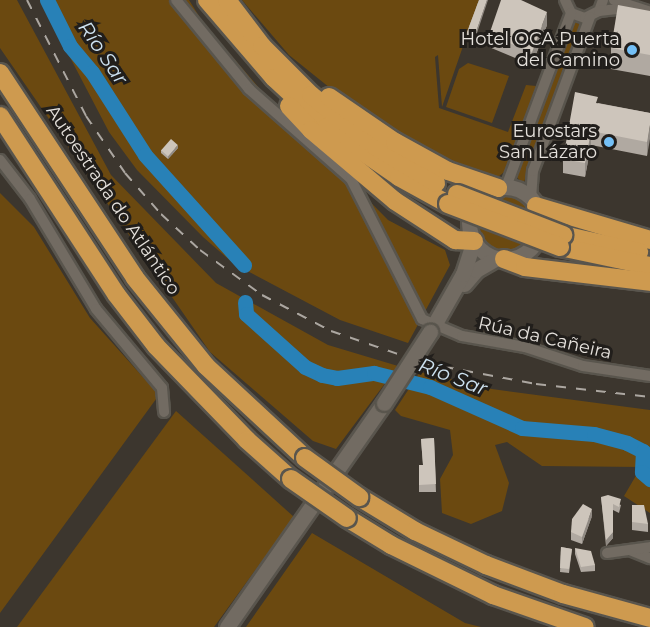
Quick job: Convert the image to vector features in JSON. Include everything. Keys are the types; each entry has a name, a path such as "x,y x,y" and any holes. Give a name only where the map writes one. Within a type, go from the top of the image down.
{"highway":[{"path":"207,0 274,78 364,155 453,199 562,241 650,266"},
{"path":"227,0 262,46 342,122 453,199"},
{"path":"262,46 395,142 448,171 502,187"},
{"name":"Autoestrada do Atlántico","path":"0,73 135,278 206,366 249,410 305,458 359,497 415,531 486,566 563,594 649,618"},
{"path":"274,78 282,98 311,130 371,181 455,240 474,241"},
{"path":"0,116 116,294 156,346 247,440 291,479 391,545 493,595 585,627"},
{"path":"534,203 650,240"},
{"path":"562,241 650,254"},
{"path":"500,259 525,267 650,282"}],"street":[{"path":"176,0 249,89 351,179 422,319 432,329"},
{"path":"502,187 571,13 565,0"},
{"path":"614,0 631,8 650,12"},
{"path":"571,13 597,9 631,8"},
{"path":"450,300 476,270 500,259 524,254 532,247 540,227 534,203 533,171 597,9"},
{"path":"0,160 30,199 96,309 162,388 164,412"},
{"path":"500,259 481,250 474,241 469,221 471,209 487,192 502,187 534,203"},
{"path":"227,627 384,403 432,329 467,266 474,241"},
{"name":"Rúa da Cañeira","path":"432,329 525,347 583,366 650,376"},
{"path":"607,553 650,546"},
{"path":"630,550 650,558"}],"shaded area":[{"path":"0,0 17,0 111,175 216,283 328,345 398,366 336,449 313,441 210,352 0,48"},
{"path":"40,0 189,0 204,24 267,97 388,220 445,250 450,265 408,343 340,320 234,264 203,237 137,170 109,132"},
{"path":"242,0 479,0 442,107 438,55 435,57 439,108 508,132 526,85 536,86 508,169 498,177 439,156 345,100 289,55"},
{"path":"572,22 581,24 524,182 520,181 517,177"},
{"path":"468,63 509,76 492,123 446,107 459,69"},
{"path":"0,193 34,227 90,318 159,395 0,613"},
{"path":"505,195 516,197 525,203 531,212 533,223 531,234 525,243 516,249 505,251 494,249 485,243 479,234 477,223 479,212 485,203 494,197"},
{"path":"420,372 492,389 650,410 650,513 624,496 641,467 542,466 507,442 495,445 509,483 502,511 471,524 442,513 440,479 453,455 450,430 401,416 395,410"},
{"path":"176,411 294,517 214,627 17,627"},
{"path":"312,533 465,623 481,627 246,627"}],"building":[{"path":"479,0 487,0 474,38 466,35"},
{"path":"501,0 521,0 547,12 532,52 489,35"},
{"path":"618,5 650,11 650,55 611,48"},
{"name":"Eurostars San Lázaro","path":"575,92 598,97 596,103 650,113 647,142 591,131 585,163 563,159"},
{"path":"171,139 178,145 168,156 161,150"},
{"path":"434,438 436,484 419,485 419,465 423,465 421,439"},
{"path":"608,495 621,499 619,507 613,504 613,532 606,540 601,497"},
{"path":"583,504 592,509 582,537 571,532 572,519"},
{"path":"632,505 644,505 648,524 632,522"},
{"path":"561,547 572,549 569,569 560,568"},
{"path":"575,548 591,551 595,565 581,567"}],"waterway":[{"name":"Río Sar","path":"47,0 70,46 92,72 145,155 244,265"},
{"name":"Río Sar","path":"245,302 246,314 305,367 322,375 337,378 374,373 430,387 522,428 594,434 627,443 643,451 642,472 650,479"}],"railway":[{"path":"27,0 86,116 125,173 161,214 200,250 262,295 331,331 424,363 536,384 650,397"}],"place":[{"name":"Hotel OCA Puerta del Camino","path":"632,50"},
{"name":"Eurostars San Lázaro","path":"609,142"}]}
